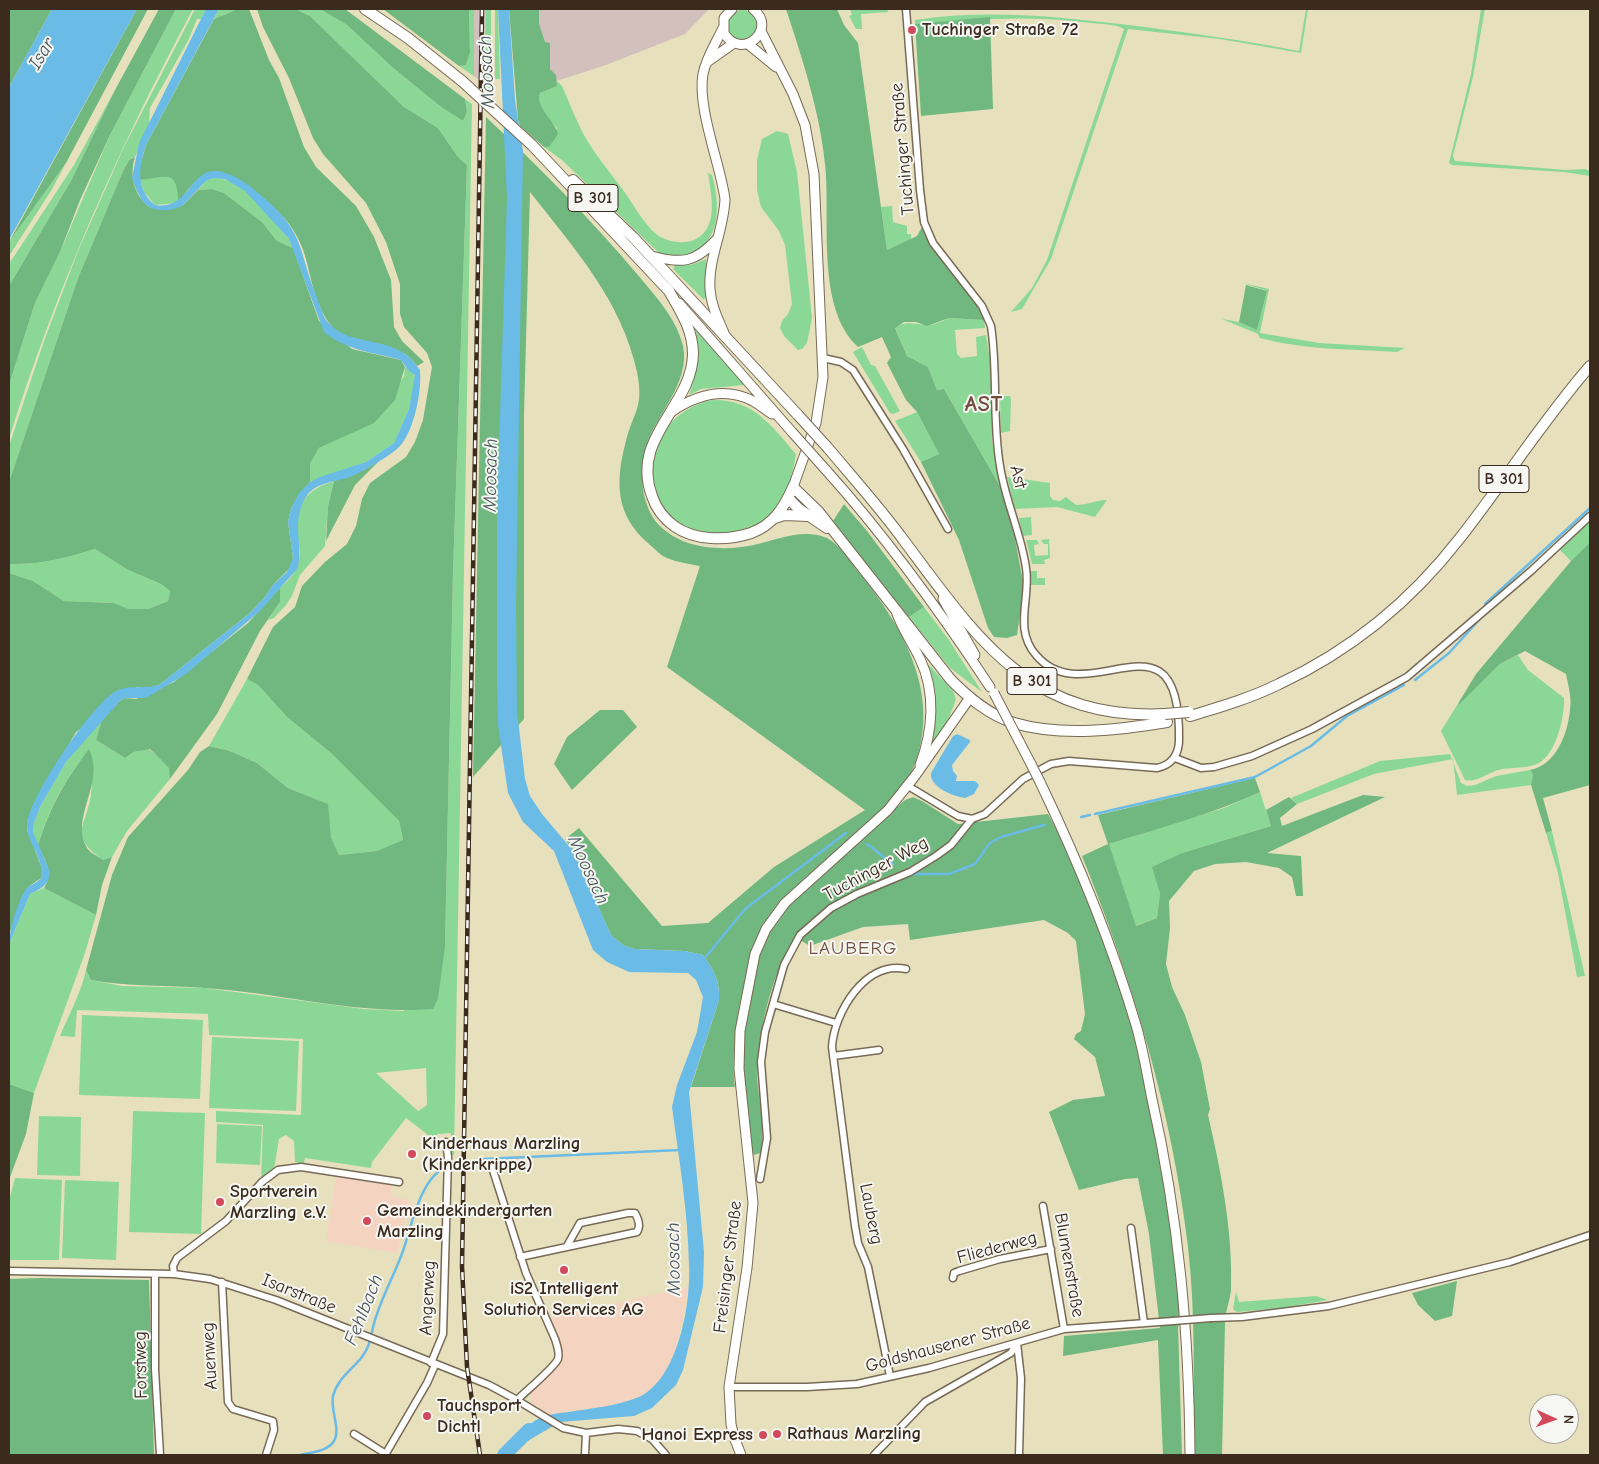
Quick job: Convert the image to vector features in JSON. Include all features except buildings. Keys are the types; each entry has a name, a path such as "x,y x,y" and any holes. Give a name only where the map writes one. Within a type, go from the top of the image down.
{"main road":[{"name":"B 301","path":"365,9 408,38 462,81 594,199 651,256 828,448 885,516 934,583 992,650 1011,667 1052,693 1100,710 1166,718"},
{"path":"732,9 724,18 723,28 727,37 734,43 748,44 756,39 761,31 757,11"},
{"name":"B 301","path":"723,28 707,62 702,83 703,97 725,199 725,211 712,264 710,291 724,334"},
{"name":"B 301","path":"761,31 793,94 805,125 814,174 823,358 819,412 793,487 775,518"},
{"path":"707,62 734,43"},
{"name":"B 301","path":"748,44 766,57 781,72"},
{"name":"B 301","path":"532,145 669,291 886,540 912,574 992,690"},
{"name":"B 301","path":"651,256 682,261 695,258 704,253 719,236"},
{"name":"B 301","path":"669,291 686,320 693,355 689,378 653,441 647,471 653,498 668,521 692,534 727,538 754,532 775,518 784,515 808,516"},
{"name":"B 301","path":"793,487 812,504 934,661 969,699 1012,722 1035,727 1069,730 1106,730 1210,710 1273,687 1322,662 1356,639 1399,604 1459,539 1590,366"},
{"name":"B 301","path":"671,412 699,396 713,393 751,400 781,420"},
{"name":"B 301","path":"788,498 808,516 834,534"},
{"name":"B 301","path":"934,583 964,634 992,690"},
{"path":"896,611 923,666 931,702 928,737 915,776"},
{"path":"992,690 1071,846 1111,947 1136,1027 1159,1129 1177,1224 1190,1375 1190,1455"},
{"name":"Freisinger Straße","path":"741,1455 731,1424 729,1387 747,1268 754,1203 739,1078 739,1051 751,970 760,941 766,929 790,898 880,818 908,786 969,699"}],"street":[{"name":"Tuchinger Straße","path":"906,9 920,196 924,222 933,243 978,300 991,326"},
{"name":"Ast","path":"991,326 998,454 1027,569 1024,632 1036,656 1049,667 1063,674 1083,675 1136,665 1152,668 1165,675 1174,693 1179,742 1175,758"},
{"path":"823,358 841,362 853,370 903,449 948,530"},
{"path":"908,786 958,816 972,819 985,814 1023,779 1051,764 1076,762 1150,769 1164,767 1175,758 1201,768 1228,763 1270,748 1312,729 1407,677 1531,571 1590,516"},
{"name":"Tuchinger Weg","path":"760,1179 767,1138 761,1062 765,1032 784,965 800,935 831,908 857,894 910,872 936,856 951,845 972,819"},
{"name":"Lauberg","path":"890,1376 868,1267 858,1243 832,1040 836,1023 850,998 868,979 889,969 898,967 906,969"},
{"path":"772,1004 836,1023"},
{"path":"833,1056 879,1050"},
{"name":"Angerweg","path":"354,1434 386,1454 427,1383 443,1334 448,1157 446,1142"},
{"path":"491,1164 520,1257 553,1333 559,1353 558,1359 551,1368 517,1400"},
{"path":"174,1274 173,1266 177,1258 226,1221 262,1182 278,1170 301,1167 399,1182"},
{"name":"Blumenstraße","path":"1043,1206 1064,1329"},
{"path":"520,1257 637,1232 639,1226 637,1217 635,1214 628,1213 580,1223 567,1246"},
{"path":"1130,1228 1144,1323"},
{"name":"Goldshausener Straße","path":"729,1387 857,1384 929,1368 1064,1329 1242,1316 1329,1306 1510,1262 1590,1235"},
{"name":"Fliederweg","path":"953,1278 954,1273 967,1268 1051,1249"},
{"name":"Isarstraße","path":"9,1270 174,1274 222,1282 276,1300 489,1386 569,1430 586,1433 628,1429 643,1433 666,1455"},
{"name":"Forstweg","path":"155,1274 155,1370 160,1455"},
{"name":"Auenweg","path":"222,1282 228,1402 233,1409 273,1421 274,1430 266,1455"},
{"path":"874,1455 925,1402 1011,1353 1018,1343"},
{"path":"1018,1343 1021,1378 1019,1455"},
{"path":"585,1455 586,1433"},
{"path":"656,1455 657,1445"}],"shaded area":[{"path":"474,9 486,9 486,86 474,76"},
{"path":"529,9 709,9 685,34 606,65 538,87"},
{"name":"Gemeindekindergarten Marzling","path":"336,1176 391,1185 391,1196 410,1200 397,1253 326,1241"},
{"path":"688,1287 684,1315 675,1351 664,1376 654,1387 641,1396 621,1404 549,1415 531,1402 531,1391 560,1361 548,1318"}],"green space":[{"path":"9,9 52,9 9,87"},
{"path":"137,9 148,9 66,163 9,242"},
{"path":"159,9 176,9 110,135 80,200 60,252 35,303 9,385 9,286 72,179 115,90"},
{"path":"176,9 193,9 140,113 68,273 27,383 9,439 9,385 35,303 60,252 110,135"},
{"path":"195,9 206,9 201,19 197,19 188,41 150,108 149,124 135,157 129,160 123,171 78,278 9,482 9,446 44,341 78,251 124,147"},
{"path":"219,9 238,9 214,19"},
{"path":"238,9 249,9 269,60 279,78 304,147 316,167 356,206 374,237 391,280 394,327 402,341 424,362 417,366 403,353 348,337 334,329 319,305 306,259 293,230 284,217 261,197 221,172 214,172 201,177 191,186 178,203 176,184 169,177 140,180 140,166 146,145 214,19"},
{"path":"257,9 295,9 310,16 404,107 438,128 458,157 467,165 453,573 445,947 438,998 433,1009 376,1009 234,991 105,982 91,980 86,970 112,875 128,837 188,770 200,752 209,746 230,751 257,763 288,788 328,804 331,837 339,855 377,851 403,840 399,821 332,754 287,717 258,685 247,679 273,627 295,607 302,586 325,562 347,544 356,526 362,499 370,483 406,457 415,442 423,420 432,367 427,353 404,327 400,314 400,284 386,242 366,203 323,154 313,138 289,78 263,27"},
{"path":"295,9 320,9 347,25 392,67 441,107 463,121 467,112 465,99 472,104 454,1155 451,1155 451,1133 438,1134 432,1138 406,1118 372,1162 371,1168 305,1158 304,1164 295,1162 294,1141 286,1135 279,1139 274,1169 261,1180 263,1125 216,1122 216,1111 301,1115 303,1039 209,1035 208,1014 77,1010 75,1037 60,1036 78,995 86,970 91,980 122,986 205,988 364,1009 404,1011 445,947 453,573 467,165 458,157 438,128 404,107 310,16","holes":["426,1068 427,1105 418,1111 376,1073"]},
{"path":"320,9 345,9 465,99 467,112 463,121 441,107 392,67 347,25"},
{"path":"383,9 469,9 470,53 466,65 459,66"},
{"path":"469,9 474,9 474,76 459,66 466,65 470,53"},
{"path":"486,9 491,9 491,89 486,86"},
{"path":"495,9 498,9 500,79 495,79"},
{"path":"509,9 539,9 539,24 545,42 550,43 550,69 556,75 557,86 540,93 543,110 558,134 549,147 544,147 520,126 518,120"},
{"path":"786,9 837,9 844,25 858,43 887,250 917,236 922,227 942,260 970,294 982,313 984,320 949,318 927,326 916,322 904,322 895,328 907,356 928,367 937,390 944,389 1000,486 1014,534 1024,587 1017,635 1007,638 994,637 988,628 959,540 921,462 939,454 917,412 906,400 887,363 891,357 882,337 858,347 844,330 836,309 830,286 828,261 823,144 810,85"},
{"path":"887,9 888,12 861,14 862,29 856,29 849,16 852,15 850,10"},
{"path":"1306,9 1308,9 1301,53 1220,39 1128,29 1051,259 1022,309 1011,312 1032,288 1047,260 1124,29 1108,24 1025,18 915,24 915,20 943,16 972,15 1059,18 1184,32 1299,51"},
{"path":"1481,9 1485,9 1473,77 1453,156 1455,161 1566,170 1585,169 1590,171 1590,176 1564,172 1452,165 1449,163 1471,74"},
{"path":"743,10 754,14 758,25 754,36 743,40 732,36 728,25 732,14"},
{"path":"990,17 993,109 921,116 915,24"},
{"path":"557,81 562,86 584,135 644,220 660,237 675,242 686,242 696,239 703,234 711,218 712,200 708,173 712,175 717,205 715,226 711,236 697,251 689,256 677,258 660,254 563,161 544,147 549,147 557,128 542,108 540,93 557,86"},
{"path":"115,90 72,179 9,286 9,264 74,165"},
{"path":"486,117 564,193 619,253 664,307 680,335 684,360 682,374 650,437 643,459 642,480 644,494 648,509 659,525 680,540 705,547 746,547 799,534 824,537 835,543 876,594 890,616 903,638 920,685 923,710 922,735 911,773 888,806 859,834 792,892 772,918 760,939 751,963 738,1014 735,1040 735,1087 691,1087 719,1000 717,981 707,960 703,955 685,951 634,949 623,945 611,935 574,853 565,839 579,828 662,926 708,923 774,867 865,810 667,667 700,566 675,561 660,554 638,533 624,509 619,484 620,470 626,441 639,401 639,384 630,346 608,298 594,276 530,192 524,414 524,719 473,777"},
{"path":"777,131 788,134 797,172 812,318 807,343 802,349 798,350 784,336 780,328 792,304 785,245 779,231 761,207 757,190 757,160 762,139"},
{"path":"135,157 133,164 134,185 140,198 151,208 182,206 198,190 212,189 224,193 262,222 277,241 293,248 319,321 352,349 401,360 405,367 395,400 374,423 319,448 310,464 310,482 299,494 291,509 288,522 293,558 291,567 273,585 265,597 250,613 159,685 150,688 137,687 76,732 33,806 27,822 27,830 43,871 41,878 28,887 9,934 9,573 33,581 64,601 114,603 129,609 148,609 168,601 170,591 161,584 128,570 95,549 52,560 9,564 9,482 78,278 123,171 129,160"},
{"path":"66,163 51,191 9,256 9,242"},
{"path":"166,175 176,183 178,203 155,205 144,192 140,180"},
{"path":"213,178 225,180 246,192 289,239 293,248 277,241 262,222 224,193 212,189 198,190 206,181"},
{"path":"892,206 893,222 907,226 907,234 911,234 911,239 887,250 881,207"},
{"path":"706,259 706,296 704,300 673,269 675,265 691,265"},
{"path":"1243,283 1269,289 1260,333 1319,343 1405,348 1397,352 1328,348 1294,345 1260,338 1258,334 1222,319 1239,322 1257,330 1267,291"},
{"path":"1246,285 1267,291 1257,330 1239,322"},
{"path":"949,318 984,320 985,328 955,330 957,354 961,358 977,356 976,337 986,335 991,366 992,441 1000,486 944,389 937,390 928,367 907,356 895,327 907,323 931,325"},
{"path":"696,330 745,385 701,389 689,395 697,363"},
{"path":"862,347 900,411 893,414 890,413 853,352"},
{"path":"405,367 413,372 416,379 409,409 394,443 366,462 310,482 310,464 319,448 374,422 404,376"},
{"path":"1000,396 1010,396 1011,399 1010,431 1001,433"},
{"path":"713,400 727,401 751,409 770,424 796,454 788,485 772,513 761,522 730,532 697,531 668,519 657,506 651,474 652,459 656,445 663,432 684,412 698,404"},
{"path":"917,412 939,454 921,462 895,421"},
{"path":"382,458 355,485 326,541 328,506 334,481 364,470"},
{"path":"1007,477 1050,483 1050,496 1053,500 1060,501 1066,497 1076,505 1107,500 1095,517 1057,507 1015,509"},
{"path":"334,481 328,506 325,546 300,575 292,596 286,605 274,618 268,620 280,602 280,588 292,576 298,564 300,553 297,523 301,506 310,493"},
{"path":"844,504 867,531 924,607 909,617 849,544 833,521"},
{"path":"1031,517 1032,535 1023,536 1019,518"},
{"path":"1590,520 1590,542 1571,561 1559,549"},
{"path":"1049,539 1050,558 1044,560 1045,564 1032,564 1026,540 1037,540 1039,544 1034,545 1035,556 1048,555 1048,544 1044,544 1041,540"},
{"path":"1590,542 1590,785 1543,798 1552,831 1546,833 1531,785 1533,774 1530,770 1547,762 1554,755 1567,728 1570,691 1566,674 1525,651 1500,664 1459,705 1459,702 1476,674 1571,561"},
{"path":"95,549 128,570 161,584 170,591 168,601 148,609 129,609 114,603 64,601 33,581 9,573 9,564 52,560"},
{"path":"1031,571 1037,571 1037,578 1045,578 1045,585 1030,585"},
{"path":"280,588 280,602 260,631 217,714 170,779 169,768 150,749 134,752 125,758 96,740 102,719 120,701 125,698 136,699 174,682 248,623"},
{"path":"924,607 949,640 982,692 950,668 909,617"},
{"path":"1518,655 1528,670 1564,698 1563,715 1558,735 1544,760 1537,764 1528,767 1498,770 1478,779 1465,780 1441,731 1459,702 1459,705 1500,664"},
{"path":"928,664 953,691 956,699 949,718 932,745 935,704"},
{"path":"247,679 258,685 287,717 332,754 399,821 403,841 377,851 339,855 331,837 327,804 288,788 257,763 230,751 209,746"},
{"path":"600,710 623,710 637,727 572,790 554,764 567,737"},
{"path":"102,719 96,740 125,758 134,752 149,749 170,768 170,779 127,831 112,857 103,860 85,843 82,836 92,788 89,750 72,772 59,794 38,845 33,832 34,823 41,805 66,762"},
{"path":"89,749 93,762 93,775 84,812 83,837 87,848 92,853 103,860 112,857 102,885 96,915 44,888 48,872 46,861 38,845 59,794"},
{"path":"1450,754 1452,759 1374,774 1297,804 1291,798 1380,761"},
{"path":"1453,763 1461,783 1467,786 1475,785 1496,776 1530,770 1533,774 1531,785 1457,795"},
{"path":"1255,778 1260,792 1205,814 1109,844 1136,926 1157,918 1160,893 1152,867 1182,853 1271,826 1266,810 1289,797 1297,804 1280,818 1282,826 1363,795 1385,797 1267,853 1301,856 1303,896 1296,896 1292,877 1279,868 1246,862 1215,864 1194,871 1169,901 1170,928 1166,964 1172,987 1185,1015 1201,1062 1210,1109 1208,1115 1225,1202 1231,1268 1231,1290 1225,1323 1222,1455 1194,1455 1191,1273 1181,1196 1172,1146 1161,1097 1134,999 1101,903 1082,856 1108,844 1098,815"},
{"path":"1260,792 1271,826 1182,853 1160,893 1157,918 1135,926 1109,844 1224,808"},
{"path":"913,797 958,824 1048,814 1068,852 1084,891 1109,955 1133,1031 1152,1108 1167,1187 1176,1250 1183,1324 1178,1326 1182,1455 1163,1455 1158,1340 1063,1356 1064,1336 1160,1328 1149,1234 1138,1178 1125,1179 1079,1190 1049,1112 1073,1100 1105,1096 1095,1057 1074,1039 1076,1034 1081,1031 1085,1014 1076,941 1068,933 1044,920 910,940 908,924 863,927 810,946 795,937 773,985 759,1043 757,1077 762,1143 761,1153 753,1155 741,1079 743,1030 761,941 779,912 905,800"},
{"path":"1552,831 1585,976 1577,977 1558,873 1546,833"},
{"path":"44,888 96,915 85,953 34,1093 9,1084 9,944 30,894"},
{"path":"82,1015 203,1020 200,1099 79,1095"},
{"path":"212,1037 299,1041 296,1111 209,1108"},
{"path":"9,1084 34,1093 26,1134 9,1180"},
{"path":"133,1111 205,1113 201,1234 129,1232"},
{"path":"39,1116 81,1117 80,1176 37,1175"},
{"path":"217,1124 262,1126 260,1165 216,1163"},
{"path":"15,1178 62,1180 59,1260 9,1260 9,1201"},
{"path":"65,1180 119,1182 116,1260 62,1258"},
{"path":"9,1279 149,1280 154,1455 9,1455"},
{"path":"1457,1281 1452,1316 1435,1321 1418,1305 1412,1293"},
{"path":"1236,1292 1239,1302 1316,1296 1328,1300 1282,1308 1237,1312 1233,1309"}],"water":[{"name":"Isar","path":"52,9 137,9 9,240 9,87"},
{"path":"206,9 219,9 146,145 140,169 144,192 155,205 167,205 184,195 196,181 211,171 233,176 263,197 277,210 293,232 326,320 343,334 395,348 407,356 420,370 420,389 416,411 409,432 395,451 355,475 320,485 306,497 299,514 298,568 260,611 186,674 146,698 125,698 120,701 66,762 41,805 34,823 33,832 50,872 48,880 44,886 30,894 9,944 9,938 21,898 28,887 41,878 42,871 38,857 27,831 30,811 50,773 79,730 107,698 118,690 159,685 250,613 273,585 287,572 293,558 288,522 291,509 299,493 310,482 366,462 394,443 409,409 415,375 408,370 401,360 351,347 324,332 289,239 245,191 225,179 213,178 206,181 182,206 170,210 159,210 151,208 143,202 136,189 132,178 139,143"},
{"path":"498,9 509,9 515,100 523,151 516,605 517,711 525,779 530,796 542,814 574,852 611,935 623,945 634,949 685,951 703,955 716,976 719,993 719,1000 689,1092 704,1252 703,1287 683,1370 676,1385 652,1408 634,1416 560,1422 519,1446 513,1439 540,1418 552,1414 614,1405 639,1397 652,1388 664,1374 672,1358 679,1339 688,1300 689,1265 685,1205 672,1107 677,1085 697,1032 703,997 696,980 688,973 629,972 607,962 593,950 554,851 523,822 508,793 498,725 497,689 497,509 507,198"},
{"path":"957,734 970,740 970,742 952,765 953,771 957,776 956,781 975,781 979,785 974,794 965,798 943,790 931,778 931,773 953,736"}],"waterway":[{"path":"1485,604 1590,508"},
{"path":"1415,680 1449,653 1480,619"},
{"path":"1095,814 1255,777 1311,746 1347,716 1404,685"},
{"path":"1081,817 1090,815"},
{"path":"912,874 949,874 975,864 990,843 1001,837 1044,825"},
{"path":"704,959 745,909 846,833"},
{"path":"867,844 893,864"},
{"name":"Fehlbach","path":"469,1163 484,1159 680,1150"},
{"name":"Fehlbach","path":"300,1455 323,1449 334,1441 336,1430 332,1401 336,1388 366,1351 374,1322 400,1259 414,1214 426,1187 433,1176 443,1168 454,1164"},
{"name":"Moosach","path":"504,1455 529,1430"}],"railway":[{"path":"480,1455 467,1367 462,1266 482,9"}],"place":[{"name":"Tuchinger Straße 72","path":"912,30"},
{"name":"Kinderhaus Marzling (Kinderkrippe)","path":"412,1154"},
{"name":"Sportverein Marzling e.V.","path":"220,1202"},
{"name":"Gemeindekindergarten Marzling","path":"367,1221"},
{"name":"iS2 Intelligent Solution Services AG","path":"564,1270"},
{"name":"Tauchsport Dichtl","path":"427,1416"},
{"name":"Rathaus Marzling","path":"777,1434"},
{"name":"Hanoi Express","path":"763,1435"}],"district":[{"name":"AST","path":"984,405"},
{"name":"LAUBERG","path":"853,949"}]}
